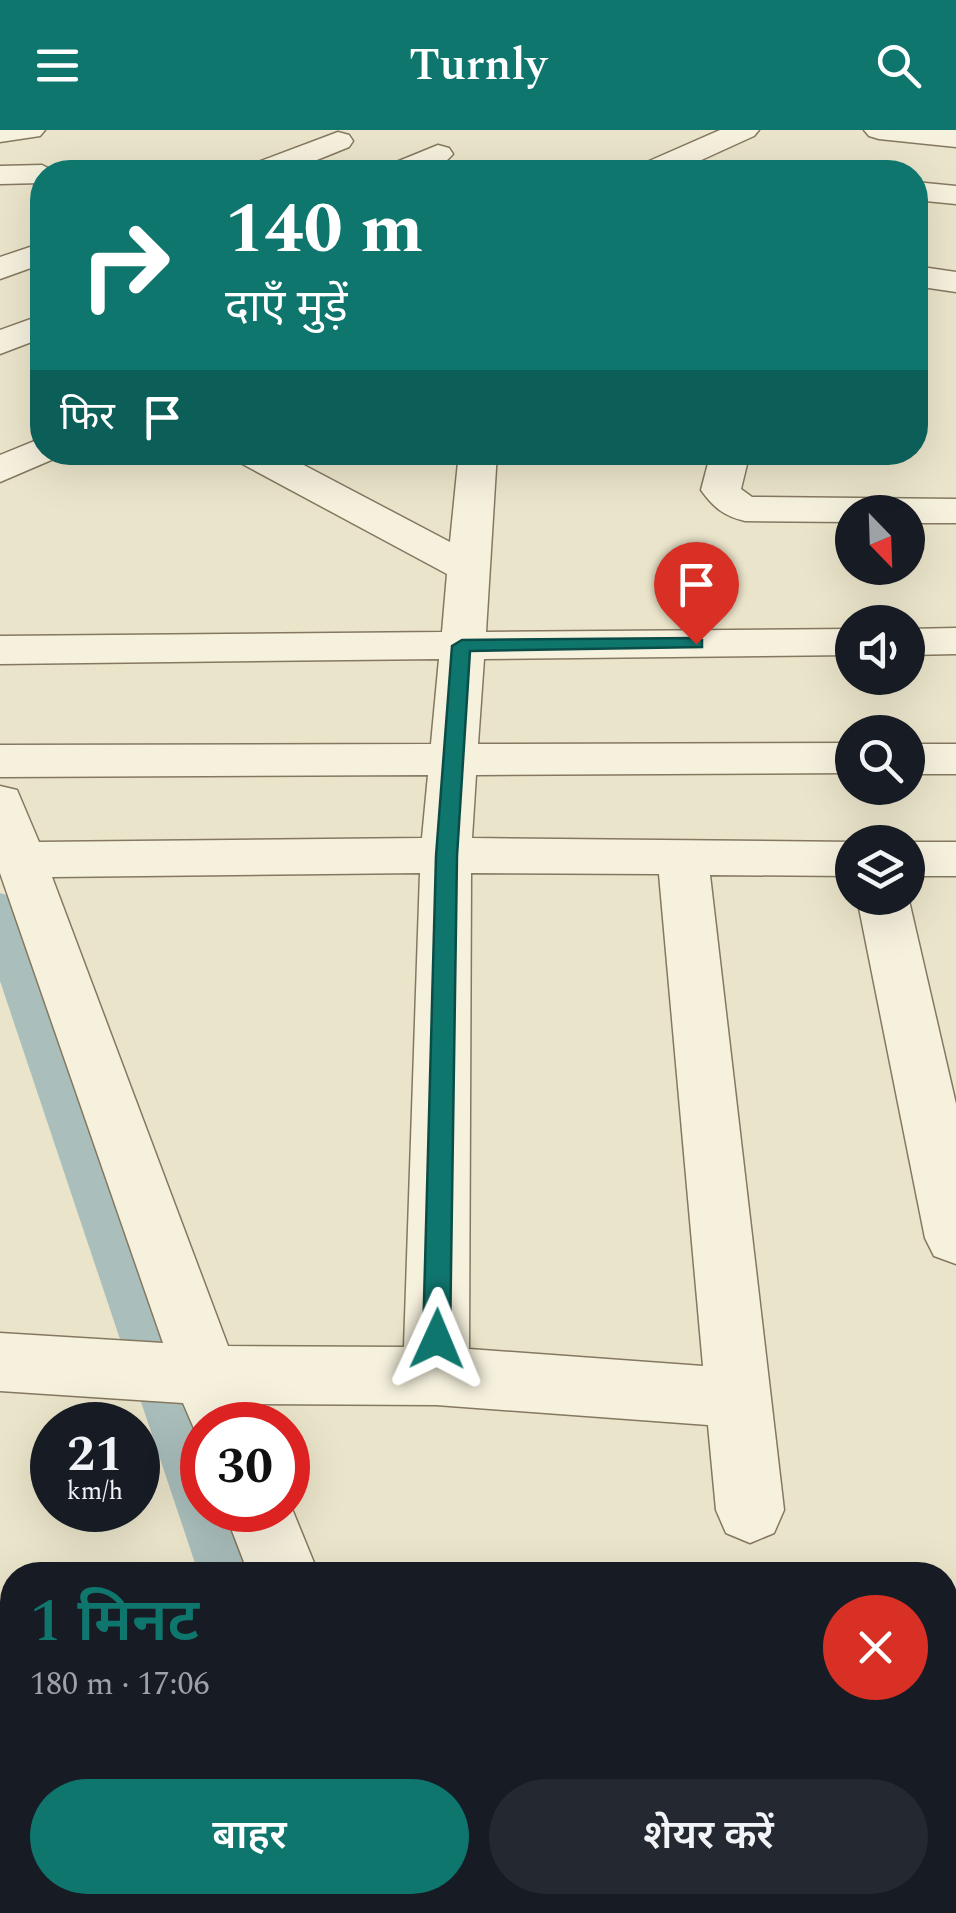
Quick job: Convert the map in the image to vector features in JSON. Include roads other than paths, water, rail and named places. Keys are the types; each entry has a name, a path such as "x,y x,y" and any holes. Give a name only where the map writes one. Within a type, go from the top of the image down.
{"street":[{"path":"0,134 30,130"},
{"path":"679,160 744,130"},
{"path":"880,130 956,138"},
{"path":"290,160 338,140"},
{"path":"425,160 438,154"},
{"path":"0,175 30,174"},
{"path":"928,192 956,195"},
{"path":"928,278 956,282"},
{"path":"0,344 30,331"},
{"path":"0,470 30,456"},
{"path":"274,465 468,568"},
{"path":"436,1376 446,856 477,465"},
{"path":"728,465 721,490 732,504 745,509 956,511"},
{"path":"0,650 835,642"},
{"path":"925,642 956,642"},
{"path":"0,761 835,758"},
{"path":"925,758 956,759"},
{"path":"0,802 214,1400"},
{"path":"683,857 750,1510"},
{"path":"20,860 835,858"},
{"path":"925,859 956,859"},
{"path":"887,915 956,1238"},
{"path":"0,1362 214,1400 436,1376 738,1398"},
{"path":"267,1532 279,1562"}],"waterway":[{"path":"0,910 180,1430"},
{"path":"216,1532 227,1562"}]}
